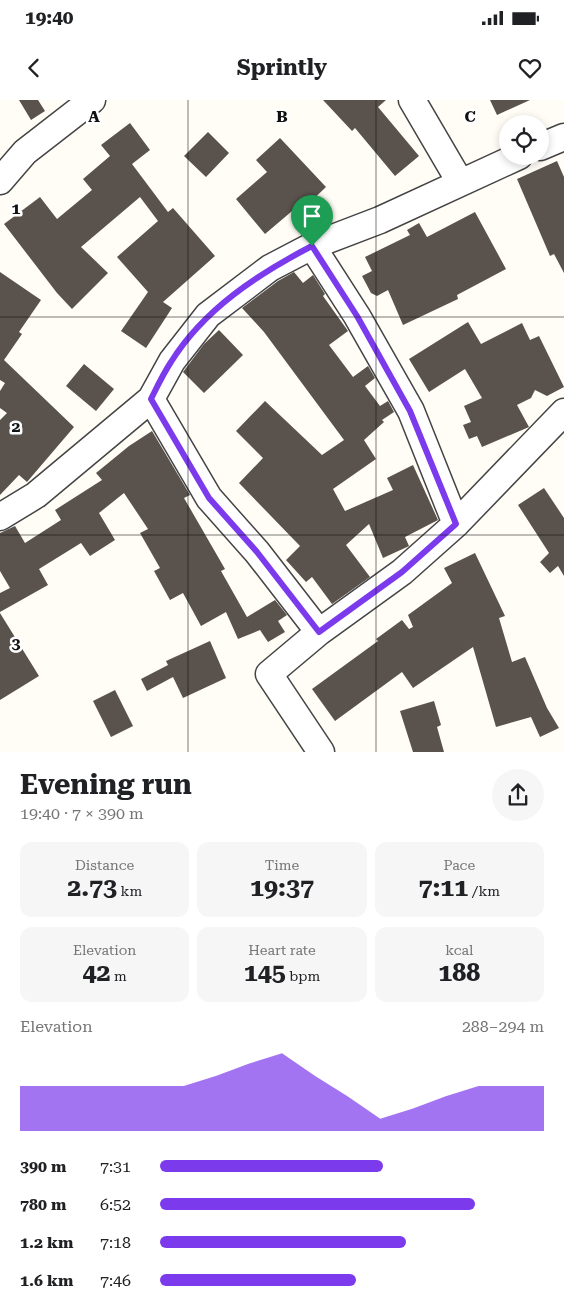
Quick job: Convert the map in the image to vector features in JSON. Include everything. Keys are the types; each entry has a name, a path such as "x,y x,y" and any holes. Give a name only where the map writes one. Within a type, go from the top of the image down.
{"street":[{"path":"0,181 26,152 92,100"},
{"path":"412,100 460,182"},
{"path":"549,143 564,137"},
{"path":"0,517 36,495 151,399 172,361 208,315 270,268 312,246 380,220 499,165"},
{"path":"312,246 357,316 410,411 456,524"},
{"path":"151,399 209,498 257,552 319,632"},
{"path":"321,752 269,674 319,632 402,572 456,524 564,412"}],"building":[{"path":"19,100 38,100 45,111 31,120"},
{"path":"323,100 386,100 378,107 419,156 395,176 355,128 352,131"},
{"path":"490,100 530,100 497,115"},
{"path":"130,123 150,150 132,164 168,212 173,208 215,256 163,302 172,308 146,348 121,331 148,292 117,257 158,221 140,197 81,247 108,273 72,309 57,293 4,224 40,197 57,219 92,190 83,179 110,156 101,145"},
{"path":"208,132 229,153 206,177 184,156"},
{"path":"280,138 326,187 302,210 298,206 265,234 236,199 267,172 256,160"},
{"path":"557,161 564,177 564,273 554,254 550,256 517,179"},
{"path":"475,212 506,269 457,295 458,299 403,325 388,290 377,296 371,293 362,276 372,271 365,257 410,235 407,230 419,223 427,237"},
{"path":"0,272 41,300 19,332 22,334 4,360 74,427 27,482 19,475 0,495 0,420 7,413 0,408 0,391 5,383 0,380"},
{"path":"294,272 303,283 313,275 325,294 323,296 348,331 329,345 353,377 368,366 375,378 365,386 380,406 388,401 394,412 382,420 384,422 364,440 376,459 333,489 345,511 393,490 387,478 413,465 438,520 405,537 409,546 383,558 369,524 346,545 370,577 332,604 312,577 306,582 286,560 300,546 239,483 263,458 236,431 265,401 322,455 344,440 264,332 242,308 278,281"},
{"path":"468,322 481,344 522,323 530,340 539,336 564,387 547,396 535,390 531,398 517,405 529,427 482,447 477,436 469,439 463,425 471,422 464,406 482,398 465,369 429,392 409,359"},
{"path":"219,330 243,355 204,393 183,372 204,344"},
{"path":"84,364 114,389 96,411 66,386"},
{"path":"152,431 190,495 184,498 225,569 221,571 247,617 275,600 287,615 278,621 285,632 268,642 260,630 238,639 226,612 201,626 183,593 170,600 154,571 160,568 140,533 148,529 124,493 99,513 115,540 90,556 81,543 39,569 48,585 0,612 0,593 10,588 0,571 0,533 15,526 25,543 61,520 55,510 102,480 96,473 129,446"},
{"path":"544,488 564,518 564,576 558,566 550,573 540,562 549,553 518,505"},
{"path":"475,553 505,616 499,618 512,662 525,657 547,708 559,728 540,737 531,717 496,727 473,647 413,688 402,672 335,721 312,689 378,641 376,639 402,620 409,629 413,627 408,615 452,583 444,568"},
{"path":"0,613 39,676 0,700"},
{"path":"210,641 226,678 183,698 173,677 147,691 141,679 168,665 166,661"},
{"path":"115,690 133,726 111,737 93,701"},
{"path":"434,701 441,725 437,727 444,752 413,752 400,711"}],"route":[{"path":"312,246 357,316 410,411 456,524 402,572 319,632 257,552 209,498 151,399 172,361 208,315 270,268 312,246"}]}
